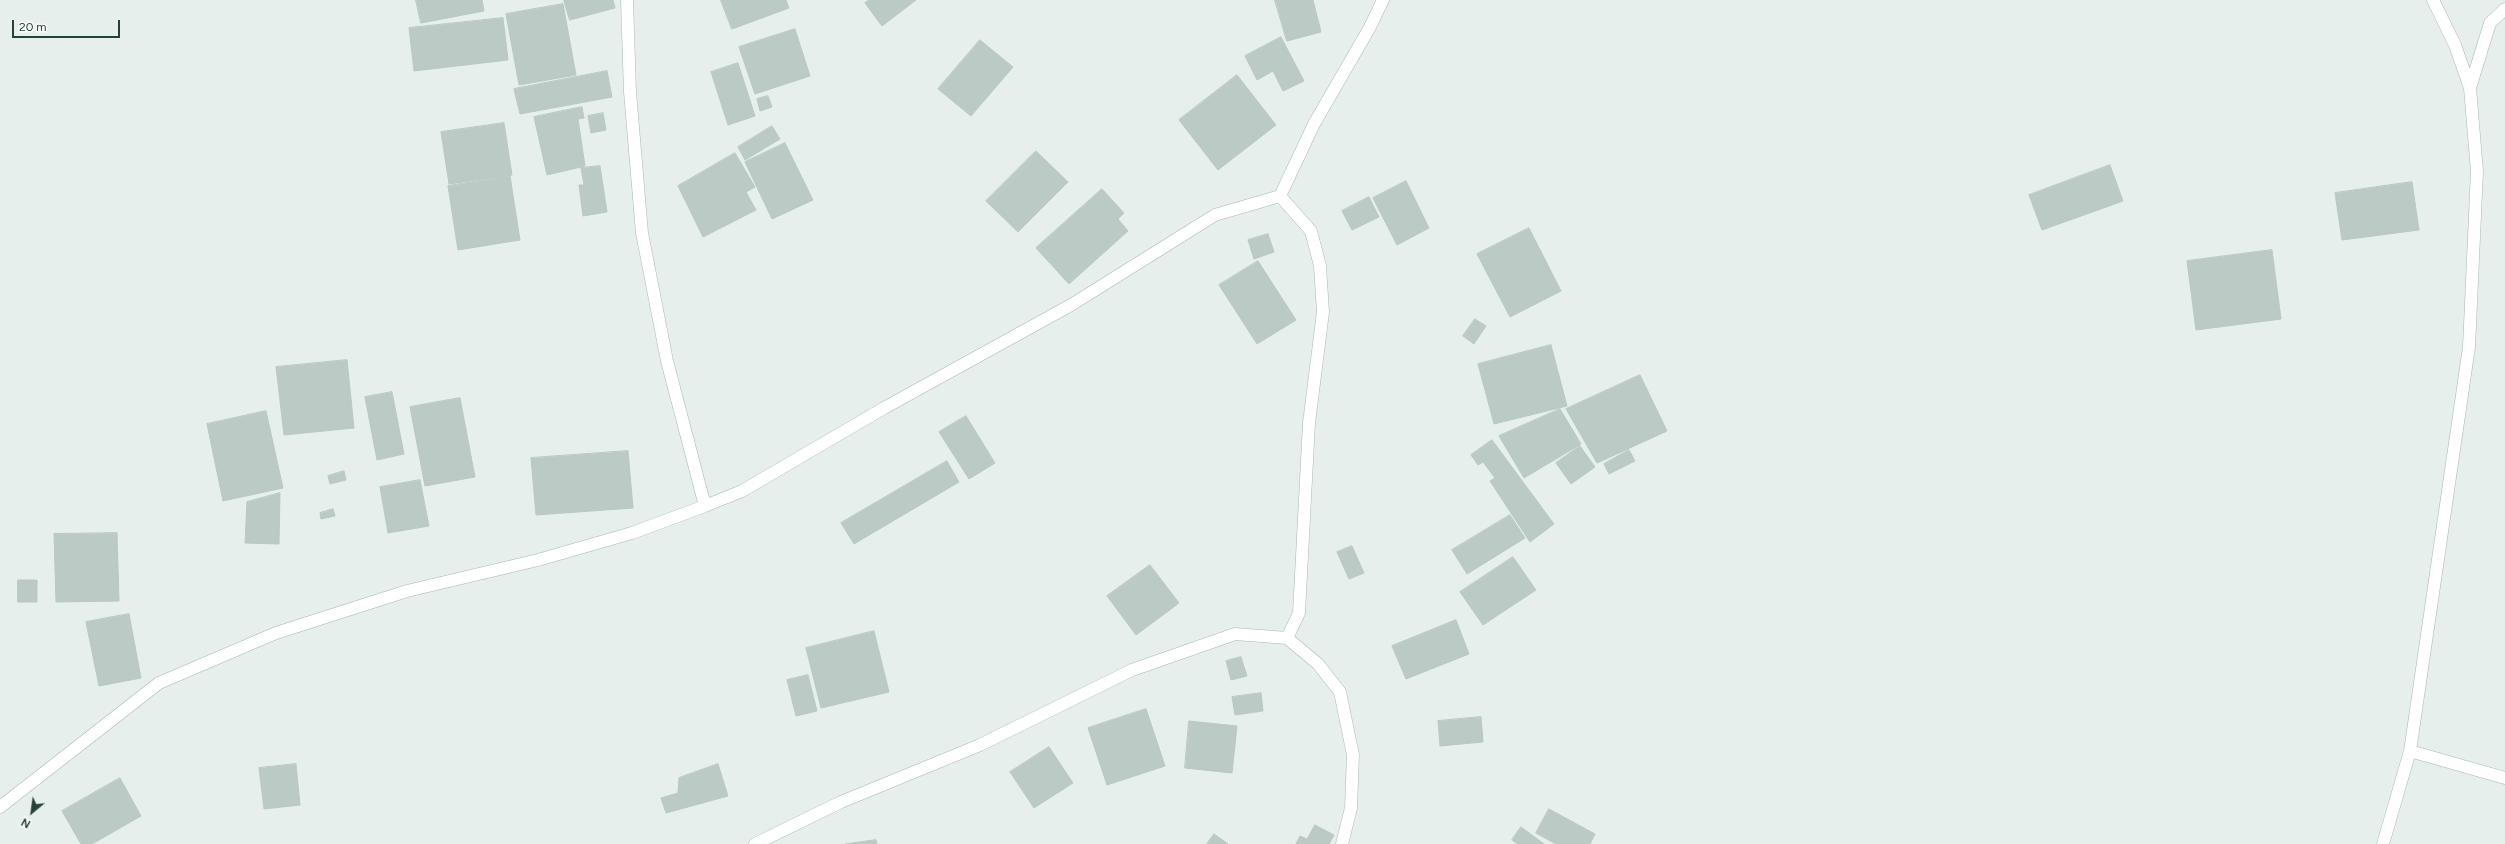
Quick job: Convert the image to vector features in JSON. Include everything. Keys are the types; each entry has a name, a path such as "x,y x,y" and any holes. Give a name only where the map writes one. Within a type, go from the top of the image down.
{"street":[{"path":"627,0 630,92 642,233 667,361 705,506"},
{"path":"0,807 159,683 276,633 399,593 538,560 632,533 742,491 884,408 1071,305 1214,215 1280,196 1314,124 1370,27 1383,0"},
{"path":"2383,844 2410,751 2469,347 2477,171 2470,88 2455,45 2433,0"},
{"path":"2470,88 2490,23 2505,9"},
{"path":"1280,196 1311,231 1320,266 1323,312 1309,423 1298,613 1287,638"},
{"path":"755,844 841,802 980,745 1132,670 1234,634 1287,638 1318,664 1340,692 1352,755 1351,808 1342,844"},
{"path":"2410,751 2505,778"}],"building":[{"path":"416,0 482,0 484,11 421,23"},
{"path":"564,0 613,0 615,8 570,20"},
{"path":"721,0 786,0 789,8 732,29"},
{"path":"869,0 916,0 882,26 865,3"},
{"path":"1275,0 1313,0 1321,32 1287,41"},
{"path":"563,4 576,75 519,85 506,14"},
{"path":"503,18 508,60 414,71 409,28"},
{"path":"795,29 810,76 755,94 739,47"},
{"path":"1281,37 1304,81 1283,91 1273,71 1257,80 1245,56"},
{"path":"980,40 1013,67 971,116 938,89"},
{"path":"738,63 755,116 728,125 711,72"},
{"path":"607,71 612,97 520,114 514,89"},
{"path":"1237,75 1276,125 1218,170 1179,120"},
{"path":"768,96 772,107 760,111 757,99"},
{"path":"582,107 584,118 578,119 585,166 547,175 534,117"},
{"path":"603,113 606,130 591,133 588,116"},
{"path":"504,123 512,175 449,184 441,132"},
{"path":"772,126 780,139 745,160 738,147"},
{"path":"785,143 813,200 772,219 745,162"},
{"path":"1036,151 1068,182 1018,232 986,201"},
{"path":"735,153 755,187 746,192 756,210 703,237 678,186"},
{"path":"2110,165 2123,201 2042,230 2029,195"},
{"path":"600,166 607,212 583,216 579,185 584,185 581,168"},
{"path":"510,176 520,240 458,250 448,186"},
{"path":"1406,181 1429,228 1397,245 1373,198"},
{"path":"2412,182 2419,230 2342,240 2335,193"},
{"path":"1102,189 1124,213 1118,219 1128,231 1069,284 1036,248"},
{"path":"1369,197 1379,217 1352,230 1342,211"},
{"path":"1529,228 1561,291 1510,317 1477,254"},
{"path":"1268,234 1274,252 1254,259 1248,240"},
{"path":"2272,250 2281,319 2196,330 2187,261"},
{"path":"1258,261 1296,320 1257,344 1219,285"},
{"path":"1475,319 1486,326 1474,344 1463,336"},
{"path":"1551,345 1567,406 1494,424 1478,364"},
{"path":"347,360 354,428 284,435 276,367"},
{"path":"1640,375 1667,431 1597,463 1566,409"},
{"path":"392,392 404,454 377,460 365,397"},
{"path":"460,398 475,477 425,486 410,407"},
{"path":"1560,409 1581,444 1524,478 1499,436"},
{"path":"266,411 283,488 223,501 207,424"},
{"path":"966,416 995,463 969,479 939,432"},
{"path":"1492,440 1554,524 1530,542 1490,481 1495,478 1483,462 1478,465 1471,455"},
{"path":"1580,446 1595,467 1571,484 1556,463"},
{"path":"1629,450 1635,461 1609,474 1604,464"},
{"path":"628,451 633,508 536,515 531,458"},
{"path":"947,461 959,482 854,544 841,523"},
{"path":"344,471 346,480 330,484 328,476"},
{"path":"420,480 429,526 388,533 380,487"},
{"path":"280,493 279,544 245,543 247,502"},
{"path":"333,509 335,516 321,519 320,513"},
{"path":"1510,515 1525,538 1467,574 1452,550"},
{"path":"117,533 119,601 56,602 54,534"},
{"path":"1352,546 1364,573 1349,579 1337,552"},
{"path":"1513,557 1536,590 1483,625 1460,592"},
{"path":"1150,565 1179,603 1136,635 1107,596"},
{"path":"18,580 37,580 37,602 18,602"},
{"path":"129,614 141,678 99,686 86,622"},
{"path":"1456,620 1469,654 1406,679 1392,646"},
{"path":"874,631 889,692 821,708 806,648"},
{"path":"1241,657 1247,676 1231,680 1226,661"},
{"path":"808,675 817,711 796,716 787,680"},
{"path":"1261,693 1263,711 1235,715 1232,697"},
{"path":"1146,709 1165,766 1107,785 1088,728"},
{"path":"1481,717 1483,742 1440,746 1438,721"},
{"path":"1189,721 1237,726 1232,773 1185,768"},
{"path":"1049,747 1073,783 1034,808 1010,772"},
{"path":"296,764 300,805 264,809 259,768"},
{"path":"718,764 728,796 666,813 661,798 678,793 679,778"},
{"path":"120,778 141,816 92,844 81,844 62,811"},
{"path":"1549,809 1595,834 1590,844 1556,844 1536,833"},
{"path":"1315,825 1334,835 1329,844 1296,844 1300,836 1307,839"},
{"path":"1521,827 1544,844 1518,844 1512,840"},
{"path":"1214,834 1228,844 1207,844"},
{"path":"876,840 877,844 846,844"}]}
